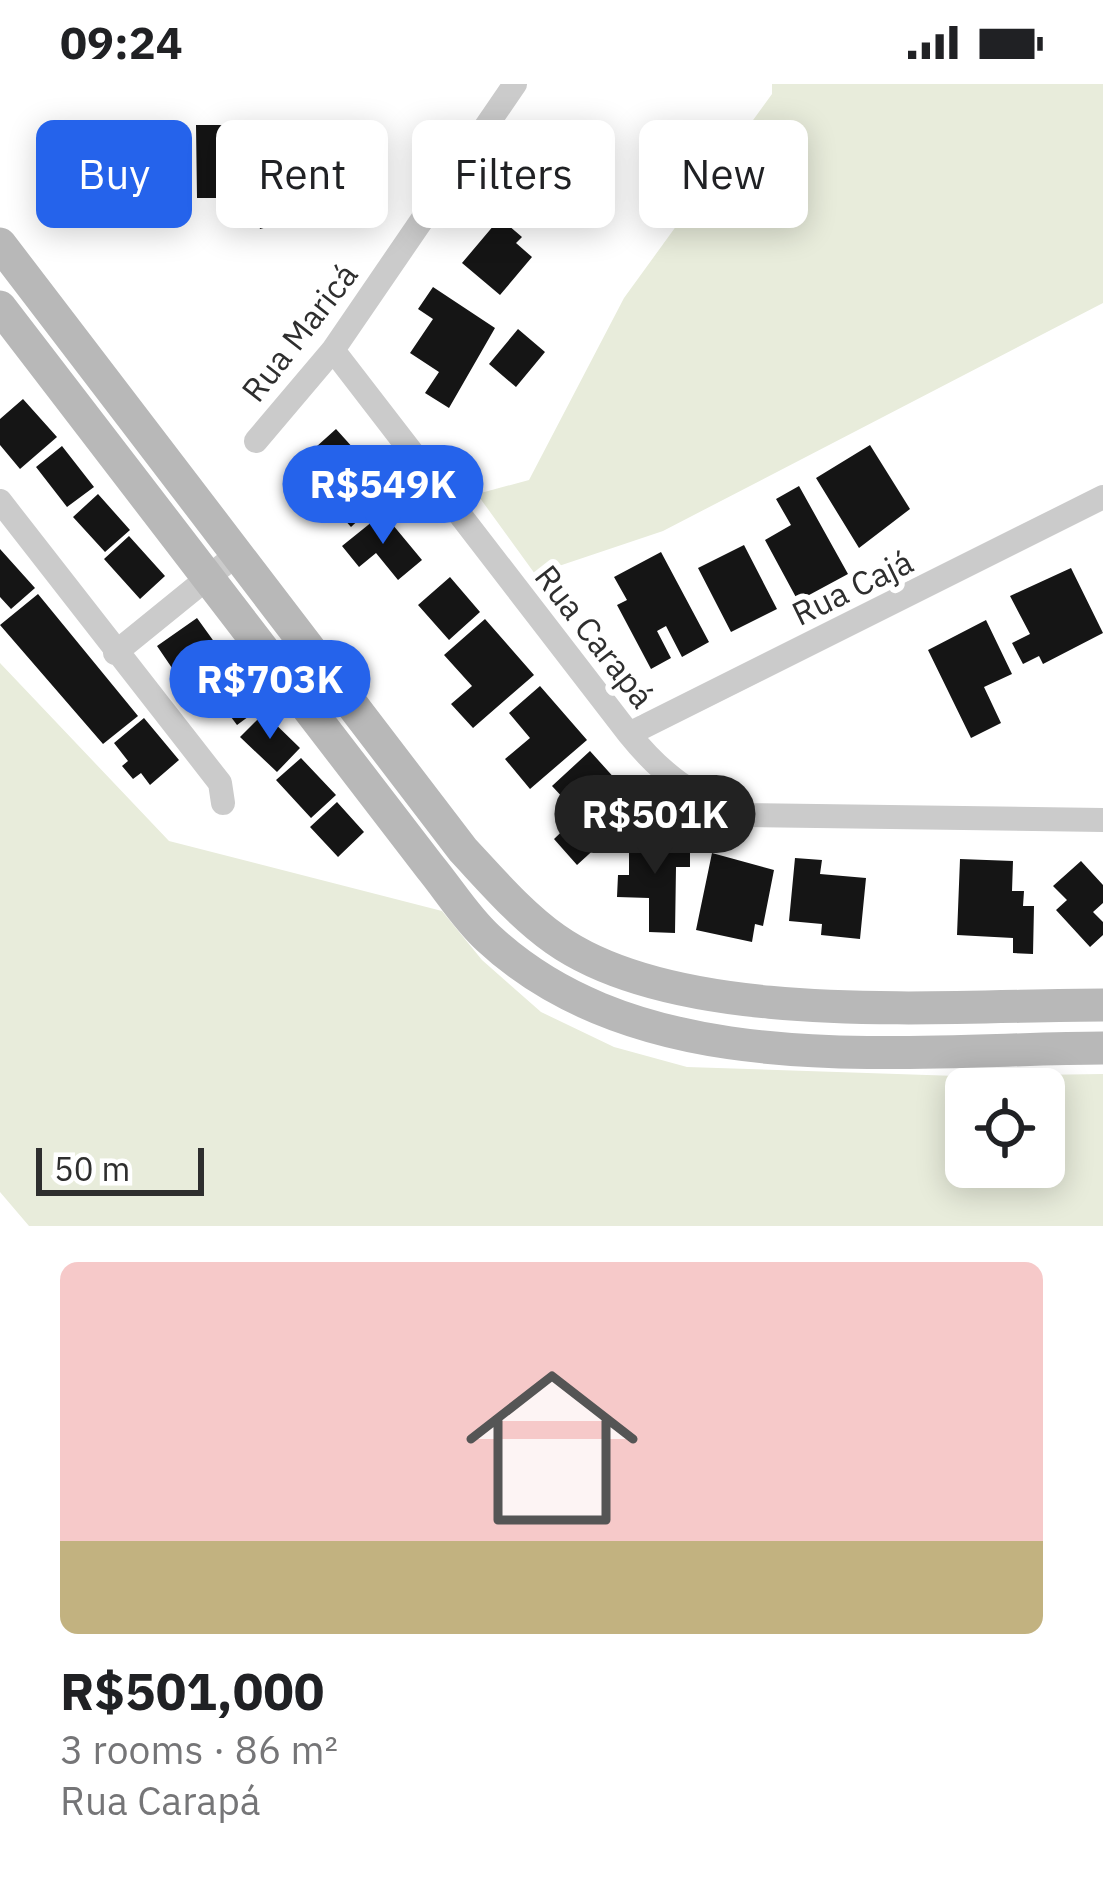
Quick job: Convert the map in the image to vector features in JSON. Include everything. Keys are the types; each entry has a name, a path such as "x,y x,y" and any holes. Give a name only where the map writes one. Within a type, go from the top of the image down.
{"main road":[{"path":"0,244 463,850 514,905 558,941 631,977 760,1003 1103,1004"},
{"path":"0,307 430,867 488,938 553,987 626,1022 689,1039 847,1049 1103,1048"},
{"path":"430,867 463,850"}],"street":[{"name":"Rua Maricá","path":"256,441 333,350 515,84"},
{"name":"Rua Carapá","path":"333,350 664,777 740,815 1103,820"},
{"name":"Rua Cajá","path":"629,734 1103,497"},
{"path":"0,501 220,783 223,803"},
{"path":"115,653 237,554"}],"green space":[{"path":"772,84 1103,84 1103,303 663,531 535,574 477,494 529,480 624,298 675,228 808,228 808,120 753,120 772,94"},
{"path":"0,663 169,841 442,911 482,960 541,1012 614,1047 687,1067 945,1076 945,1188 1065,1188 1065,1075 1103,1074 1103,1226 29,1226 0,1192"}],"building":[{"path":"196,125 216,125 216,198 197,198"},
{"path":"492,228 512,228 522,237 516,243 532,257 500,295 462,263"},
{"path":"433,287 495,328 449,408 425,393 439,372 410,353 433,319 418,309"},
{"path":"518,329 545,352 516,387 489,364"},
{"path":"23,399 57,437 20,469 0,445 0,419"},
{"path":"336,429 391,490 351,527 296,465"},
{"path":"870,445 910,509 859,548 816,478"},
{"path":"62,446 94,487 67,507 36,467"},
{"path":"799,486 848,574 798,601 765,540 791,525 776,499"},
{"path":"98,494 130,530 105,552 73,517"},
{"path":"383,513 422,560 398,580 376,553 359,567 342,546"},
{"path":"129,536 165,576 140,599 104,559"},
{"path":"744,545 777,609 731,632 698,568"},
{"path":"0,549 35,588 11,609 0,597"},
{"path":"661,552 709,642 682,657 666,626 657,631 671,658 651,669 617,605 627,600 614,577"},
{"path":"1071,568 1103,633 1043,664 1039,656 1023,664 1012,643 1030,634 1010,596"},
{"path":"450,577 480,612 449,640 418,605"},
{"path":"38,594 138,716 103,744 0,625"},
{"path":"197,618 228,661 200,680 185,659 172,668 157,646"},
{"path":"485,619 534,675 473,728 451,704 472,686 444,655"},
{"path":"986,620 1012,674 984,687 1001,723 971,738 928,650"},
{"path":"232,665 263,706 237,725 207,685"},
{"path":"540,686 587,740 530,789 505,759 530,738 509,713"},
{"path":"264,713 300,748 277,772 240,737"},
{"path":"144,718 179,760 150,785 141,773 133,779 122,766 128,761 114,743"},
{"path":"590,751 617,781 609,787 633,814 577,865 554,839 579,815 552,786"},
{"path":"301,758 336,795 311,818 276,780"},
{"path":"337,802 364,832 338,857 310,827"},
{"path":"629,833 660,834 659,842 690,843 690,867 676,867 675,933 649,932 649,898 617,897 618,875 629,875"},
{"path":"712,853 774,870 763,926 755,924 752,942 696,930"},
{"path":"795,858 822,860 820,874 866,878 860,939 821,935 822,924 789,921"},
{"path":"960,859 1013,861 1012,891 1024,891 1023,906 1034,906 1033,954 1013,953 1013,938 957,935"},
{"path":"1081,861 1103,885 1103,903 1093,912 1103,922 1103,935 1090,947 1056,910 1067,900 1053,886"}]}
